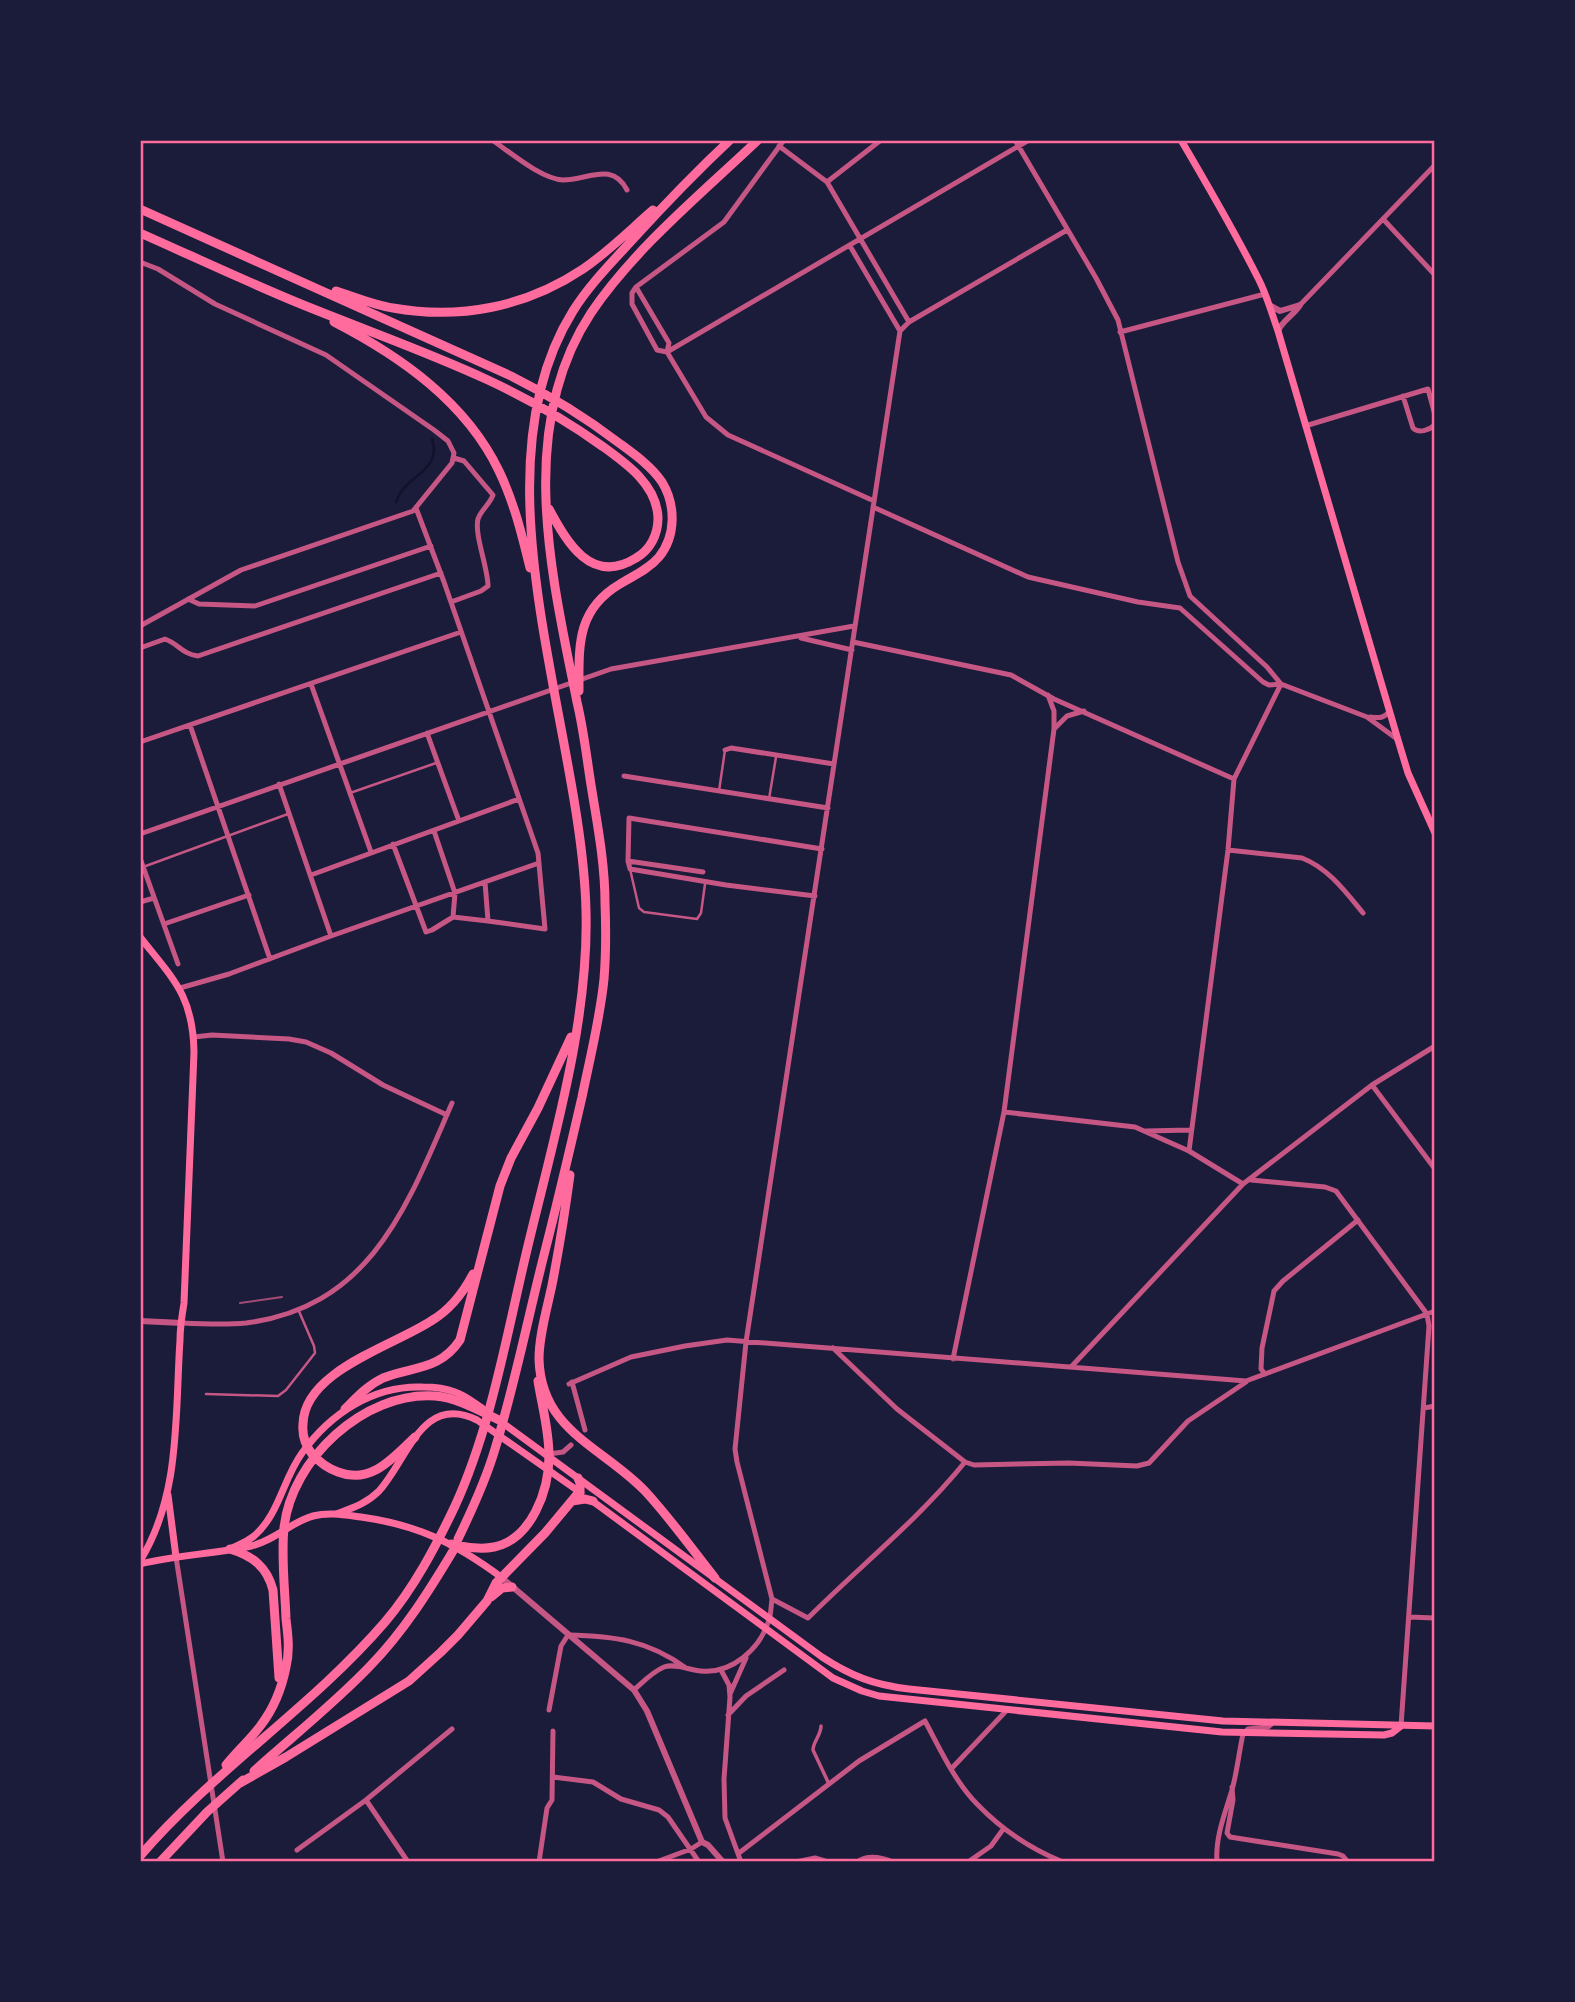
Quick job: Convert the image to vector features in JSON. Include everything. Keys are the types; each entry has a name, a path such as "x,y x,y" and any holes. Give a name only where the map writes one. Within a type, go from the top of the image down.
{"highway":[{"path":"294,277 393,308 450,313 498,307 549,288 589,264 730,140"},
{"path":"160,1862 199,1819 372,1664 419,1606 480,1492 495,1450 575,1127 598,1020 606,945 602,856 579,707 558,596 546,504 550,417 557,388 575,341 592,312 649,244 758,140"},
{"path":"537,592 531,522 531,446 536,407 546,371 559,337 580,302 603,272 691,176"},
{"path":"140,209 511,376 586,419 657,476 671,502 673,522 668,541 659,556 645,569 606,594 588,615 580,638 579,707"},
{"path":"140,233 295,301 424,351 544,407 630,468 650,489 658,506 658,524 652,542 639,557 630,562 608,566 590,562 572,548 546,504"},
{"path":"140,1856 163,1829 217,1778 312,1697 389,1618 431,1555 466,1479 490,1403 559,1116 578,1022 585,960 585,889 566,751 537,592 506,488 490,453 468,422 441,394 404,364 361,336 295,301"},
{"path":"345,1409 363,1391 382,1379 440,1360 454,1349 460,1340 500,1186 578,1022"},
{"path":"575,1127 564,1225 540,1344 544,1386 566,1427 644,1489 715,1578"},
{"path":"454,1545 474,1549 493,1547 513,1538 533,1515 542,1495 549,1454 535,1350 559,1225 565,1171"},
{"path":"415,1437 376,1471 364,1475 341,1474 326,1467 309,1451 303,1437 304,1414 312,1395 328,1379 431,1321 449,1308 466,1288 479,1263"},
{"path":"217,1778 238,1749 260,1727 283,1679 289,1650 284,1528 294,1492 307,1467 345,1426 372,1410 402,1399 429,1396 448,1398 499,1420"},
{"path":"487,1601 501,1577 545,1533 580,1492 580,1483 575,1476"},
{"path":"572,1501 593,1501"},
{"path":"230,1549 253,1558 269,1576 273,1590 280,1672 276,1698"},
{"path":"240,1783 409,1681 441,1652 487,1601 502,1588 512,1587"}],"main road":[{"path":"1181,140 1265,294 1408,773 1435,833"},
{"path":"140,937 180,988 190,1013 194,1037 174,1446 167,1492 140,1562"},
{"path":"230,1549 246,1541 263,1527 302,1452 345,1409 371,1395 409,1387 449,1390 468,1406 477,1420 568,1482 833,1678 862,1691 901,1699 1243,1734 1384,1735 1401,1726"},
{"path":"336,1514 364,1503 378,1491 396,1469 415,1437 436,1416 468,1406"},
{"path":"499,1420 789,1633 845,1671 867,1681 885,1686 1210,1720 1435,1726"},
{"path":"167,1492 176,1557"},
{"path":"140,1562 250,1546 299,1522 323,1514 336,1514 410,1526 454,1545 501,1577"}],"street":[{"path":"492,140 550,178 564,180 611,174 622,180 626,190"},
{"path":"784,140 724,222 636,287 632,293 632,304 657,350 667,352 850,246 1017,143 1029,140"},
{"path":"827,181 881,140"},
{"path":"1017,143 1118,320 1178,562 1190,596 1267,667 1281,684"},
{"path":"779,146 827,181 909,322"},
{"path":"1278,331 1435,165"},
{"path":"1383,219 1435,275"},
{"path":"741,1862 725,1818 724,1779 730,1697 747,1655 760,1639 769,1621 772,1599 735,1455 746,1342 900,331 909,322 1067,230"},
{"path":"850,246 900,331"},
{"path":"140,262 158,269 215,304 326,355 441,436 454,453 452,463 416,508 247,567 140,625"},
{"path":"636,287 669,343 667,352 706,417 728,435 1028,577 1138,602 1180,608 1256,678 1269,685 1281,684 1367,717 1398,740"},
{"path":"1120,332 1265,294"},
{"path":"1269,305 1280,311 1300,305"},
{"path":"1305,426 1429,388 1435,415"},
{"path":"1403,396 1413,429 1419,432 1435,425"},
{"path":"451,602 484,590 489,584 478,521 493,495 464,461 454,458"},
{"path":"393,844 426,932 453,917 545,929 539,863 441,573 416,508"},
{"path":"188,599 199,604 255,606 431,547"},
{"path":"140,648 165,639 183,652 198,656 441,573"},
{"path":"1180,608 1190,596"},
{"path":"140,834 611,669 854,626"},
{"path":"140,741 461,632"},
{"path":"798,637 852,650"},
{"path":"853,642 1011,674 1048,695 1234,779"},
{"path":"312,684 371,852"},
{"path":"1188,1151 1234,779 1281,684"},
{"path":"953,1359 1004,1112 1054,729 1054,711 1048,695"},
{"path":"1054,729 1067,716 1084,711"},
{"path":"1367,717 1385,717 1390,711"},
{"path":"190,724 270,959"},
{"path":"427,733 459,821"},
{"path":"725,750 731,748 834,764"},
{"path":"624,776 828,808"},
{"path":"279,784 331,936"},
{"path":"311,875 519,799"},
{"path":"815,896 630,869 629,818 715,835 822,849"},
{"path":"434,831 455,893 453,917"},
{"path":"1227,850 1301,858 1311,862 1340,885 1363,913"},
{"path":"140,858 178,964"},
{"path":"628,861 703,872"},
{"path":"180,988 229,974 539,863"},
{"path":"485,883 488,921"},
{"path":"164,924 248,895"},
{"path":"140,902 154,898"},
{"path":"194,1037 212,1035 306,1042 331,1053 383,1085 447,1115"},
{"path":"1071,1367 1243,1184 1372,1085 1435,1046"},
{"path":"1372,1085 1435,1169"},
{"path":"140,1321 246,1323 298,1308 324,1296 344,1282 380,1246 401,1212 452,1103"},
{"path":"1004,1112 1143,1130 1188,1151 1243,1184"},
{"path":"1143,1130 1190,1130"},
{"path":"1251,1180 1332,1189 1341,1196 1427,1314 1429,1326 1424,1408 1401,1726"},
{"path":"1265,1374 1261,1357 1274,1291 1358,1220"},
{"path":"833,1348 897,1409 965,1462 974,1465 1069,1463 1137,1466 1149,1463 1188,1421 1246,1381 1435,1311"},
{"path":"584,1430 570,1383 631,1357 727,1340 1246,1381"},
{"path":"1424,1408 1435,1406"},
{"path":"549,1454 562,1452 571,1445"},
{"path":"772,1599 808,1618 905,1528 965,1462"},
{"path":"176,1557 223,1862"},
{"path":"501,1577 634,1690 647,1711 702,1842 723,1862"},
{"path":"1409,1617 1435,1618"},
{"path":"568,1635 607,1636 627,1640 671,1657 688,1670"},
{"path":"549,1710 562,1647 568,1635"},
{"path":"634,1690 664,1667 675,1666 704,1672 721,1670 747,1655"},
{"path":"721,1670 729,1685 730,1697"},
{"path":"728,1715 746,1696 784,1670"},
{"path":"952,1769 1007,1710"},
{"path":"739,1853 859,1761 925,1721 952,1769 976,1803 1004,1828 1044,1854 1063,1862"},
{"path":"1217,1862 1216,1853 1224,1813 1243,1734 1248,1729 1268,1727 1273,1723"},
{"path":"821,1726 813,1750 829,1784"},
{"path":"297,1850 366,1800 452,1729"},
{"path":"539,1862 547,1808 552,1800 553,1731"},
{"path":"553,1777 593,1782 621,1799 663,1812 699,1862"},
{"path":"1232,1787 1233,1800 1227,1833 1230,1837 1338,1854 1348,1862"},
{"path":"366,1800 408,1862"},
{"path":"968,1862 991,1846 1004,1828"},
{"path":"656,1862 702,1842"},
{"path":"857,1862 864,1857 893,1862"},
{"path":"796,1862 815,1858 828,1862"}],"lane":[{"path":"719,791 725,750"},
{"path":"769,799 777,755"},
{"path":"350,793 438,762"},
{"path":"143,867 290,814"},
{"path":"630,869 641,911 697,919 701,913 706,881"},
{"path":"206,1394 270,1397 281,1395 315,1353 298,1308"}],"waterway":[{"path":"396,502 406,486 430,463 434,449 432,439"}],"tram line":[{"path":"240,1303 282,1297"}]}
